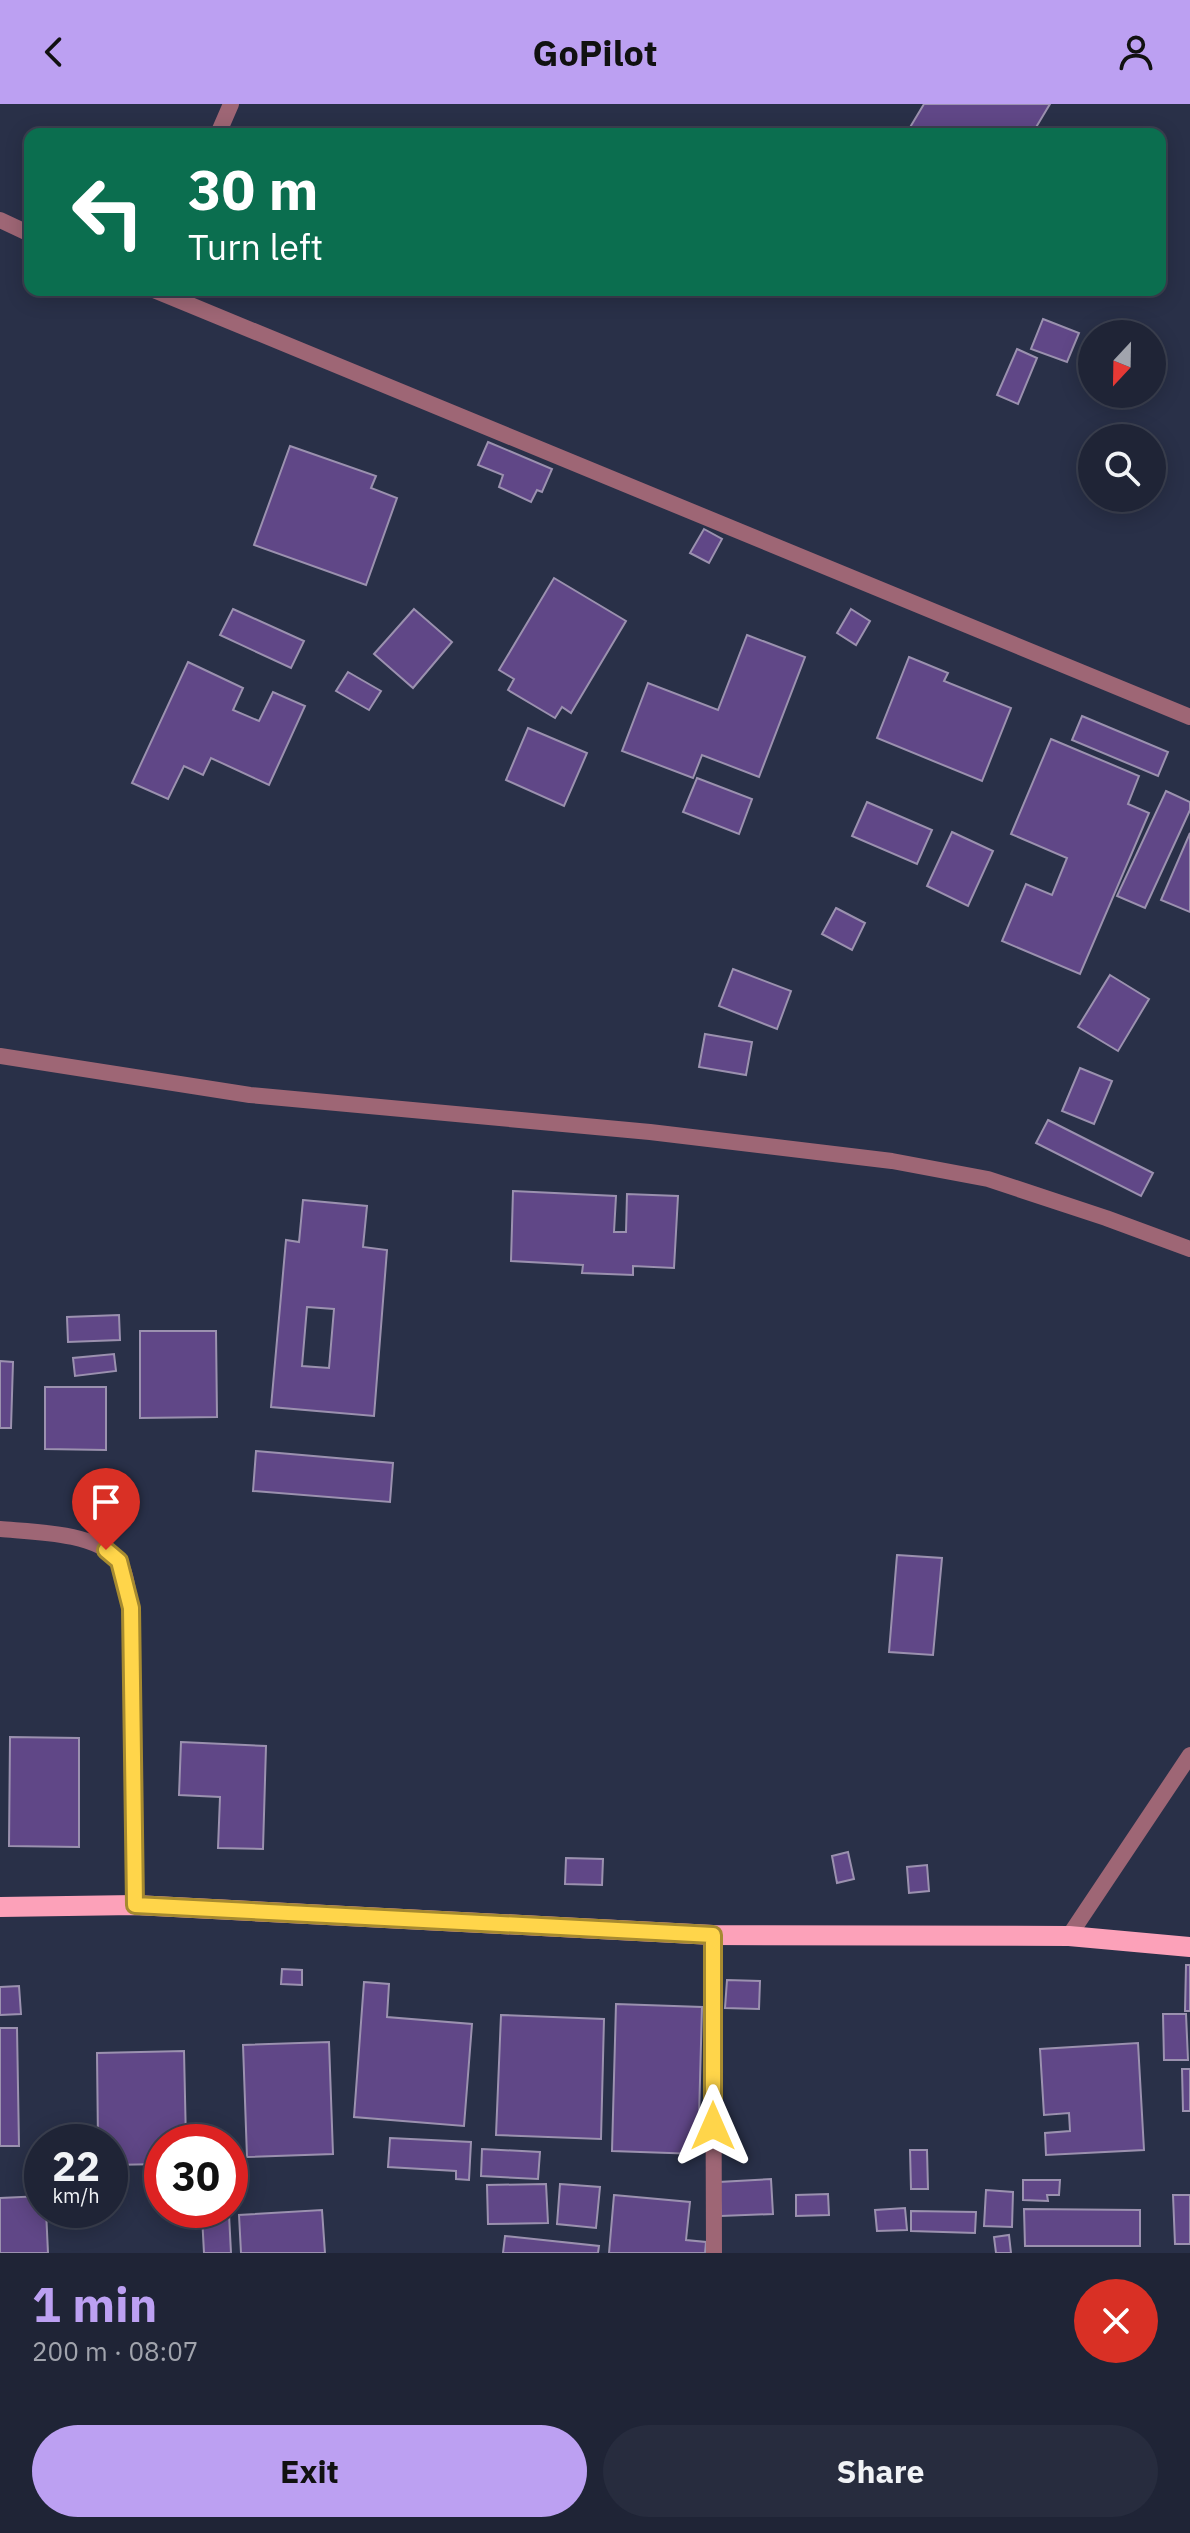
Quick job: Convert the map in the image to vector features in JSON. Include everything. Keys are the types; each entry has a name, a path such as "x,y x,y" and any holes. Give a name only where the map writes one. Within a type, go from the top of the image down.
{"main road":[{"path":"0,1907 135,1905 713,1935 1069,1936 1190,1947"}],"street":[{"path":"221,128 231,104"},
{"path":"0,220 24,231"},
{"path":"169,296 1190,717"},
{"path":"0,1056 250,1095 650,1132 892,1161 988,1179 1190,1249"},
{"path":"0,1529 81,1539 106,1550 119,1561 131,1608 135,1905"},
{"path":"1069,1936 1190,1755"},
{"path":"713,1935 714,2253"}],"building":[{"path":"924,104 1050,104 1036,128 910,128"},
{"path":"1043,319 1078,333 1067,362 1031,349"},
{"path":"1017,349 1037,358 1018,404 997,395"},
{"path":"488,442 552,469 542,492 537,490 531,502 499,487 503,475 478,465"},
{"path":"290,446 376,476 371,488 397,498 366,585 254,545"},
{"path":"704,529 722,539 709,563 690,553"},
{"path":"554,578 626,621 571,713 562,707 555,718 508,690 514,679 499,670"},
{"path":"233,609 304,641 291,668 220,635"},
{"path":"414,609 452,642 413,688 374,654"},
{"path":"851,609 870,621 856,645 837,633"},
{"path":"747,635 805,657 759,777 702,755 693,778 622,751 648,683 718,710"},
{"path":"909,657 948,673 944,681 1011,708 982,781 877,738"},
{"path":"188,662 243,688 233,710 259,721 273,692 305,706 269,785 211,758 203,775 184,766 168,799 132,783"},
{"path":"348,672 381,691 369,710 336,691"},
{"path":"1082,716 1168,752 1158,776 1072,740"},
{"path":"528,728 587,753 564,806 506,780"},
{"path":"1051,739 1139,776 1128,804 1149,813 1080,974 1002,941 1026,884 1052,895 1067,858 1011,834"},
{"path":"697,778 752,799 739,834 683,812"},
{"path":"1166,791 1190,802 1190,810 1145,908 1117,896"},
{"path":"867,802 932,830 917,864 852,836"},
{"path":"952,832 993,851 968,906 927,886"},
{"path":"1190,833 1190,912 1161,900"},
{"path":"836,908 865,923 852,950 822,934"},
{"path":"733,969 791,991 777,1029 719,1006"},
{"path":"1110,975 1149,999 1118,1051 1078,1027"},
{"path":"705,1034 752,1042 746,1075 699,1067"},
{"path":"1080,1068 1112,1081 1094,1124 1062,1111"},
{"path":"1048,1120 1153,1173 1141,1196 1036,1143"},
{"path":"513,1191 616,1196 614,1232 626,1232 627,1194 678,1196 674,1268 633,1266 633,1275 582,1273 583,1265 511,1261"},
{"path":"303,1200 367,1206 363,1247 387,1250 374,1416 271,1407 286,1240 299,1242","holes":["307,1307 334,1309 329,1368 302,1366"]},
{"path":"119,1315 120,1340 68,1342 67,1317"},
{"path":"140,1331 216,1331 217,1417 140,1418"},
{"path":"114,1354 116,1371 75,1376 73,1358"},
{"path":"0,1361 13,1362 11,1428 0,1428"},
{"path":"45,1387 106,1387 106,1450 45,1449"},
{"path":"256,1451 393,1463 390,1502 253,1491"},
{"path":"897,1555 942,1558 933,1655 889,1652"},
{"path":"10,1737 79,1738 79,1847 9,1846"},
{"path":"181,1742 266,1746 263,1849 218,1848 220,1797 179,1795"},
{"path":"848,1852 854,1879 837,1883 832,1856"},
{"path":"566,1858 603,1859 602,1885 565,1884"},
{"path":"927,1865 929,1891 909,1893 907,1867"},
{"path":"1186,1965 1190,1965 1190,2011 1185,2011"},
{"path":"282,1969 302,1970 302,1985 281,1984"},
{"path":"727,1980 760,1981 759,2009 725,2008"},
{"path":"364,1982 389,1984 387,2017 472,2024 464,2126 354,2117"},
{"path":"19,1986 21,2014 0,2015 0,1987"},
{"path":"616,2004 702,2007 698,2154 612,2151"},
{"path":"1163,2014 1186,2014 1188,2060 1164,2060"},
{"path":"501,2015 604,2019 601,2139 496,2135"},
{"path":"0,2028 17,2028 19,2146 0,2146"},
{"path":"329,2042 333,2154 248,2157 243,2045"},
{"path":"1138,2043 1144,2150 1046,2155 1045,2133 1070,2131 1069,2113 1044,2115 1040,2049"},
{"path":"184,2051 186,2124 144,2124 144,2164 128,2165 128,2124 98,2124 97,2053"},
{"path":"1182,2069 1190,2069 1190,2111 1183,2111"},
{"path":"390,2138 471,2142 469,2180 456,2179 456,2171 388,2167"},
{"path":"482,2149 540,2152 538,2179 481,2176"},
{"path":"910,2150 927,2150 928,2189 911,2189"},
{"path":"771,2179 773,2214 721,2216 719,2182"},
{"path":"1023,2180 1060,2180 1059,2195 1047,2195 1048,2201 1023,2200"},
{"path":"546,2184 548,2223 488,2224 487,2185"},
{"path":"560,2184 600,2187 596,2228 557,2224"},
{"path":"986,2190 1013,2192 1012,2227 984,2226"},
{"path":"828,2194 829,2215 796,2216 796,2195"},
{"path":"614,2195 690,2202 686,2240 706,2242 705,2253 609,2253"},
{"path":"1173,2195 1190,2195 1190,2244 1175,2244"},
{"path":"24,2197 24,2228 47,2228 48,2253 0,2253 0,2198"},
{"path":"905,2208 907,2230 877,2231 875,2210"},
{"path":"1024,2209 1140,2210 1140,2246 1025,2246"},
{"path":"322,2210 325,2253 241,2253 240,2228 248,2228 248,2214"},
{"path":"911,2211 976,2212 975,2233 911,2231"},
{"path":"203,2228 230,2228 231,2253 204,2253"},
{"path":"1009,2235 1011,2253 996,2253 994,2237"},
{"path":"505,2236 599,2246 598,2253 503,2253"}],"route":[{"path":"106,1550 119,1561 131,1608 135,1905 713,1935 713,2126"}]}
